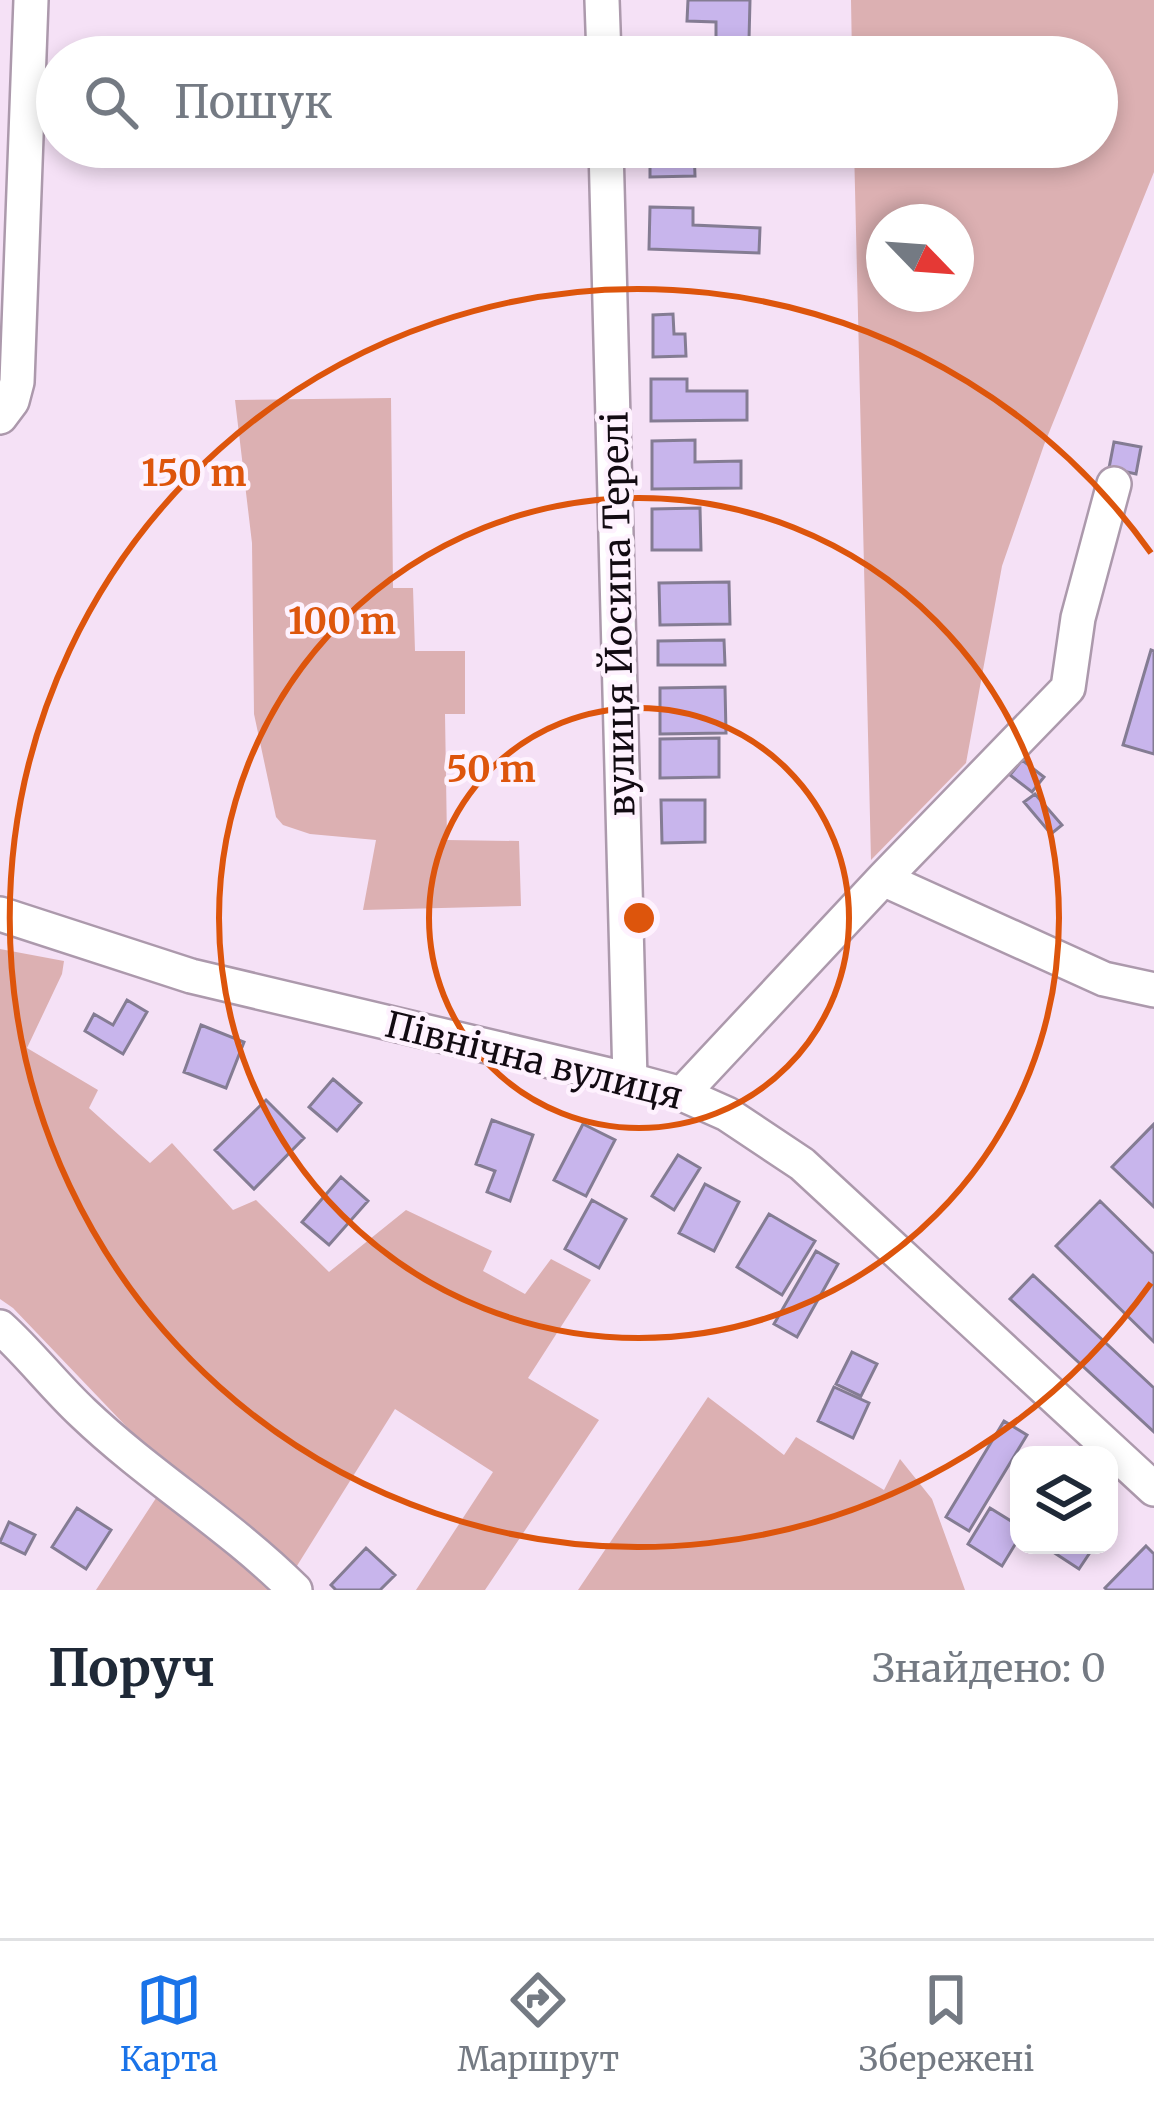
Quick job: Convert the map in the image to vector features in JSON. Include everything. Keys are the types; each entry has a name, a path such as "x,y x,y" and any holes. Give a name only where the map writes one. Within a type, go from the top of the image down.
{"street":[{"path":"0,417 12,401 17,382 31,0"},
{"path":"602,0 603,36"},
{"name":"вулиця Йосипа Терелі","path":"607,168 630,1080"},
{"path":"682,1094 1068,688 1078,618 1114,484"},
{"path":"883,879 1104,979 1154,990"},
{"name":"Північна вулиця","path":"0,914 191,976 630,1080 682,1094 727,1114 802,1164 1154,1489"},
{"path":"0,1327 81,1412 173,1490 259,1554 295,1590"}],"shaded area":[{"path":"851,0 1154,0 1154,172 1044,445 1002,566 966,763 871,860 855,168 1118,168 1118,36 852,36"},
{"path":"391,398 393,588 413,588 415,651 465,651 465,714 445,714 447,840 519,841 521,906 363,910 376,840 310,834 283,825 276,817 254,714 252,543 235,400"},
{"path":"0,949 64,961 27,1048 98,1090 89,1108 150,1163 172,1143 233,1210 256,1200 329,1272 406,1210 492,1251 483,1271 525,1294 551,1259 591,1280 528,1378 599,1420 485,1590 416,1590 493,1472 395,1409 295,1569 166,1468 0,1299"},
{"path":"708,1397 784,1455 796,1437 884,1490 900,1459 932,1499 965,1590 578,1590"},
{"path":"160,1492 276,1590 96,1590"}],"building":[{"path":"688,0 750,0 749,36 716,36 716,22 687,21"},
{"path":"650,168 695,168 695,176 650,177"},
{"path":"650,207 693,208 693,225 760,228 759,253 649,249"},
{"path":"673,314 674,334 685,334 686,356 653,357 653,315"},
{"path":"651,379 687,379 687,391 747,391 747,420 651,421"},
{"path":"695,440 695,462 741,461 741,488 652,489 652,441"},
{"path":"1114,442 1141,447 1136,474 1109,468"},
{"path":"700,508 701,550 652,550 652,509"},
{"path":"729,582 730,624 660,625 659,583"},
{"path":"724,640 725,665 658,665 658,641"},
{"path":"1154,651 1154,754 1123,745"},
{"path":"725,687 726,733 660,734 660,688"},
{"path":"719,738 719,777 660,778 660,739"},
{"path":"1022,760 1044,777 1032,792 1010,775"},
{"path":"1035,794 1062,825 1051,834 1024,802"},
{"path":"661,800 705,800 705,842 662,843"},
{"path":"127,1000 147,1012 123,1054 85,1031 94,1014 113,1025"},
{"path":"201,1025 244,1042 226,1088 184,1072"},
{"path":"333,1079 361,1103 337,1131 309,1107"},
{"path":"266,1100 304,1138 254,1189 215,1150"},
{"path":"492,1120 533,1135 510,1201 487,1192 495,1171 476,1164"},
{"path":"583,1124 615,1140 586,1196 554,1180"},
{"path":"1154,1124 1154,1207 1112,1167"},
{"path":"678,1155 700,1168 674,1210 652,1196"},
{"path":"341,1177 368,1201 329,1245 302,1222"},
{"path":"705,1184 739,1202 714,1251 679,1233"},
{"path":"592,1200 626,1219 599,1268 565,1249"},
{"path":"1100,1201 1154,1254 1154,1342 1056,1246"},
{"path":"769,1214 815,1241 782,1295 737,1267"},
{"path":"816,1251 838,1264 797,1337 774,1324"},
{"path":"1033,1275 1154,1388 1154,1432 1010,1299"},
{"path":"852,1352 877,1364 861,1396 836,1384"},
{"path":"834,1387 869,1403 853,1438 818,1421"},
{"path":"1004,1421 1027,1435 1020,1446 1010,1446 1010,1463 969,1531 946,1517"},
{"path":"77,1508 111,1530 86,1569 52,1547"},
{"path":"990,1508 1010,1520 1010,1553 1002,1566 968,1544"},
{"path":"9,1522 35,1535 25,1554 0,1542"},
{"path":"1146,1546 1154,1554 1154,1590 1107,1590 1105,1588"},
{"path":"366,1548 395,1575 380,1590 336,1590 331,1585"},
{"path":"1056,1554 1089,1554 1079,1569"}]}
